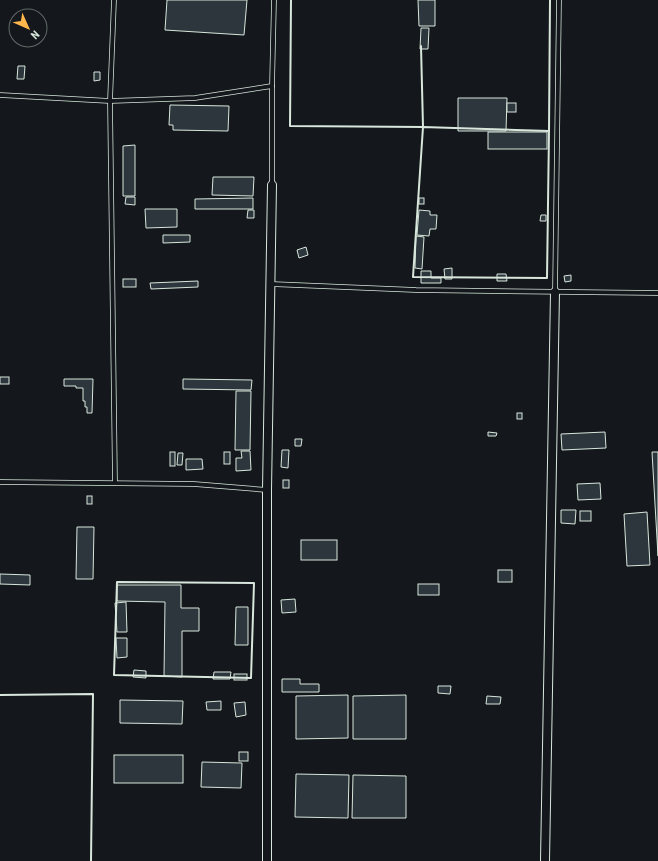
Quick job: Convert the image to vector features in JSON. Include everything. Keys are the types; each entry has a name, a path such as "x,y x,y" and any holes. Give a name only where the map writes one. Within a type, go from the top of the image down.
{"street":[{"path":"267,861 267,490 272,185"},
{"path":"545,861 555,292"}],"lane":[{"path":"114,0 110,101 115,483"},
{"path":"272,185 274,0"},
{"path":"555,292 559,0"},
{"path":"0,95 110,101 195,98 272,86"},
{"path":"271,284 416,290 658,293"},
{"path":"0,482 194,484 267,490"}],"building":[{"path":"167,0 247,0 244,35 165,30"},
{"path":"418,0 435,0 435,26 419,26"},
{"path":"421,28 429,28 428,49 420,49"},
{"path":"18,66 25,66 24,79 17,79"},
{"path":"94,72 100,72 100,80 94,81"},
{"path":"458,98 507,98 506,131 458,131"},
{"path":"507,103 516,103 516,112 507,112"},
{"path":"170,105 229,106 228,131 173,130 173,125 169,125"},
{"path":"488,132 547,132 547,149 488,149"},
{"path":"135,145 135,196 123,196 123,146"},
{"path":"213,177 254,177 253,196 212,195"},
{"path":"126,197 135,197 135,205 125,204"},
{"path":"253,198 253,209 195,209 195,199"},
{"path":"419,198 424,198 424,204 419,204"},
{"path":"145,209 177,209 177,227 146,228"},
{"path":"248,210 254,210 254,218 247,218"},
{"path":"419,210 430,211 430,215 437,215 436,229 430,229 429,236 417,235"},
{"path":"541,215 546,215 546,221 540,221"},
{"path":"163,235 190,235 190,242 163,243"},
{"path":"416,236 424,237 422,269 415,268"},
{"path":"306,247 308,255 299,258 297,250"},
{"path":"452,268 452,279 445,279 444,269"},
{"path":"421,271 431,271 431,278 441,278 441,283 421,283"},
{"path":"497,274 506,274 507,281 497,281"},
{"path":"571,275 571,281 565,282 564,276"},
{"path":"123,279 136,279 136,287 123,287"},
{"path":"198,281 198,287 151,289 150,283"},
{"path":"0,377 9,377 9,384 0,384"},
{"path":"64,379 93,379 92,413 87,413 85,401 83,401 83,388 76,388 76,386 64,386"},
{"path":"183,379 252,380 251,390 183,389"},
{"path":"236,391 251,391 250,450 235,450"},
{"path":"517,413 522,413 522,419 517,419"},
{"path":"488,432 497,433 496,436 488,436"},
{"path":"605,432 606,448 562,450 561,434"},
{"path":"295,439 302,439 301,446 295,446"},
{"path":"282,450 289,450 288,468 281,467"},
{"path":"241,451 250,451 251,470 236,471 236,458 242,458"},
{"path":"170,452 175,452 175,466 170,466"},
{"path":"224,452 230,452 230,464 224,464"},
{"path":"652,452 658,452 658,556"},
{"path":"178,453 183,453 182,465 177,465"},
{"path":"186,459 202,459 203,469 186,470"},
{"path":"283,480 289,480 289,488 283,488"},
{"path":"600,483 601,499 578,500 577,484"},
{"path":"87,496 92,496 92,504 87,504"},
{"path":"561,510 576,510 575,524 561,523"},
{"path":"580,511 591,511 591,521 580,521"},
{"path":"647,512 650,565 627,566 624,514"},
{"path":"77,527 94,527 93,579 76,579"},
{"path":"301,540 337,540 337,560 301,560"},
{"path":"498,570 512,570 512,582 498,582"},
{"path":"0,574 30,575 30,585 0,584"},
{"path":"418,584 439,584 439,595 418,595"},
{"path":"117,585 181,585 181,608 199,608 199,631 182,631 182,677 164,676 165,602 117,601"},
{"path":"295,599 296,612 282,613 281,600"},
{"path":"126,602 127,632 117,632 115,603"},
{"path":"236,607 248,607 248,645 235,645"},
{"path":"116,638 127,638 127,657 117,658"},
{"path":"134,670 146,671 146,678 133,677"},
{"path":"214,672 231,672 230,679 213,679"},
{"path":"234,674 247,674 247,680 234,680"},
{"path":"282,679 300,679 300,684 319,684 319,692 282,692"},
{"path":"438,686 451,686 450,694 438,693"},
{"path":"348,695 348,738 296,739 296,696"},
{"path":"406,695 406,739 353,739 353,696"},
{"path":"487,696 501,697 500,704 486,704"},
{"path":"120,700 183,701 182,724 120,723"},
{"path":"221,701 221,710 207,710 206,702"},
{"path":"245,702 246,715 236,717 234,703"},
{"path":"239,752 248,752 248,761 239,761"},
{"path":"114,755 183,755 183,783 114,783"},
{"path":"202,762 242,763 241,788 201,787"},
{"path":"296,774 349,775 348,818 295,817"},
{"path":"353,775 406,776 406,818 352,818"}],"wall":[{"path":"291,0 290,126 423,127 421,46"},
{"path":"548,131 550,0"},
{"path":"423,127 549,131 547,278 413,277 423,127"},
{"path":"117,582 254,583 251,678 114,675 117,582"},
{"path":"0,695 93,694 91,861"}]}
